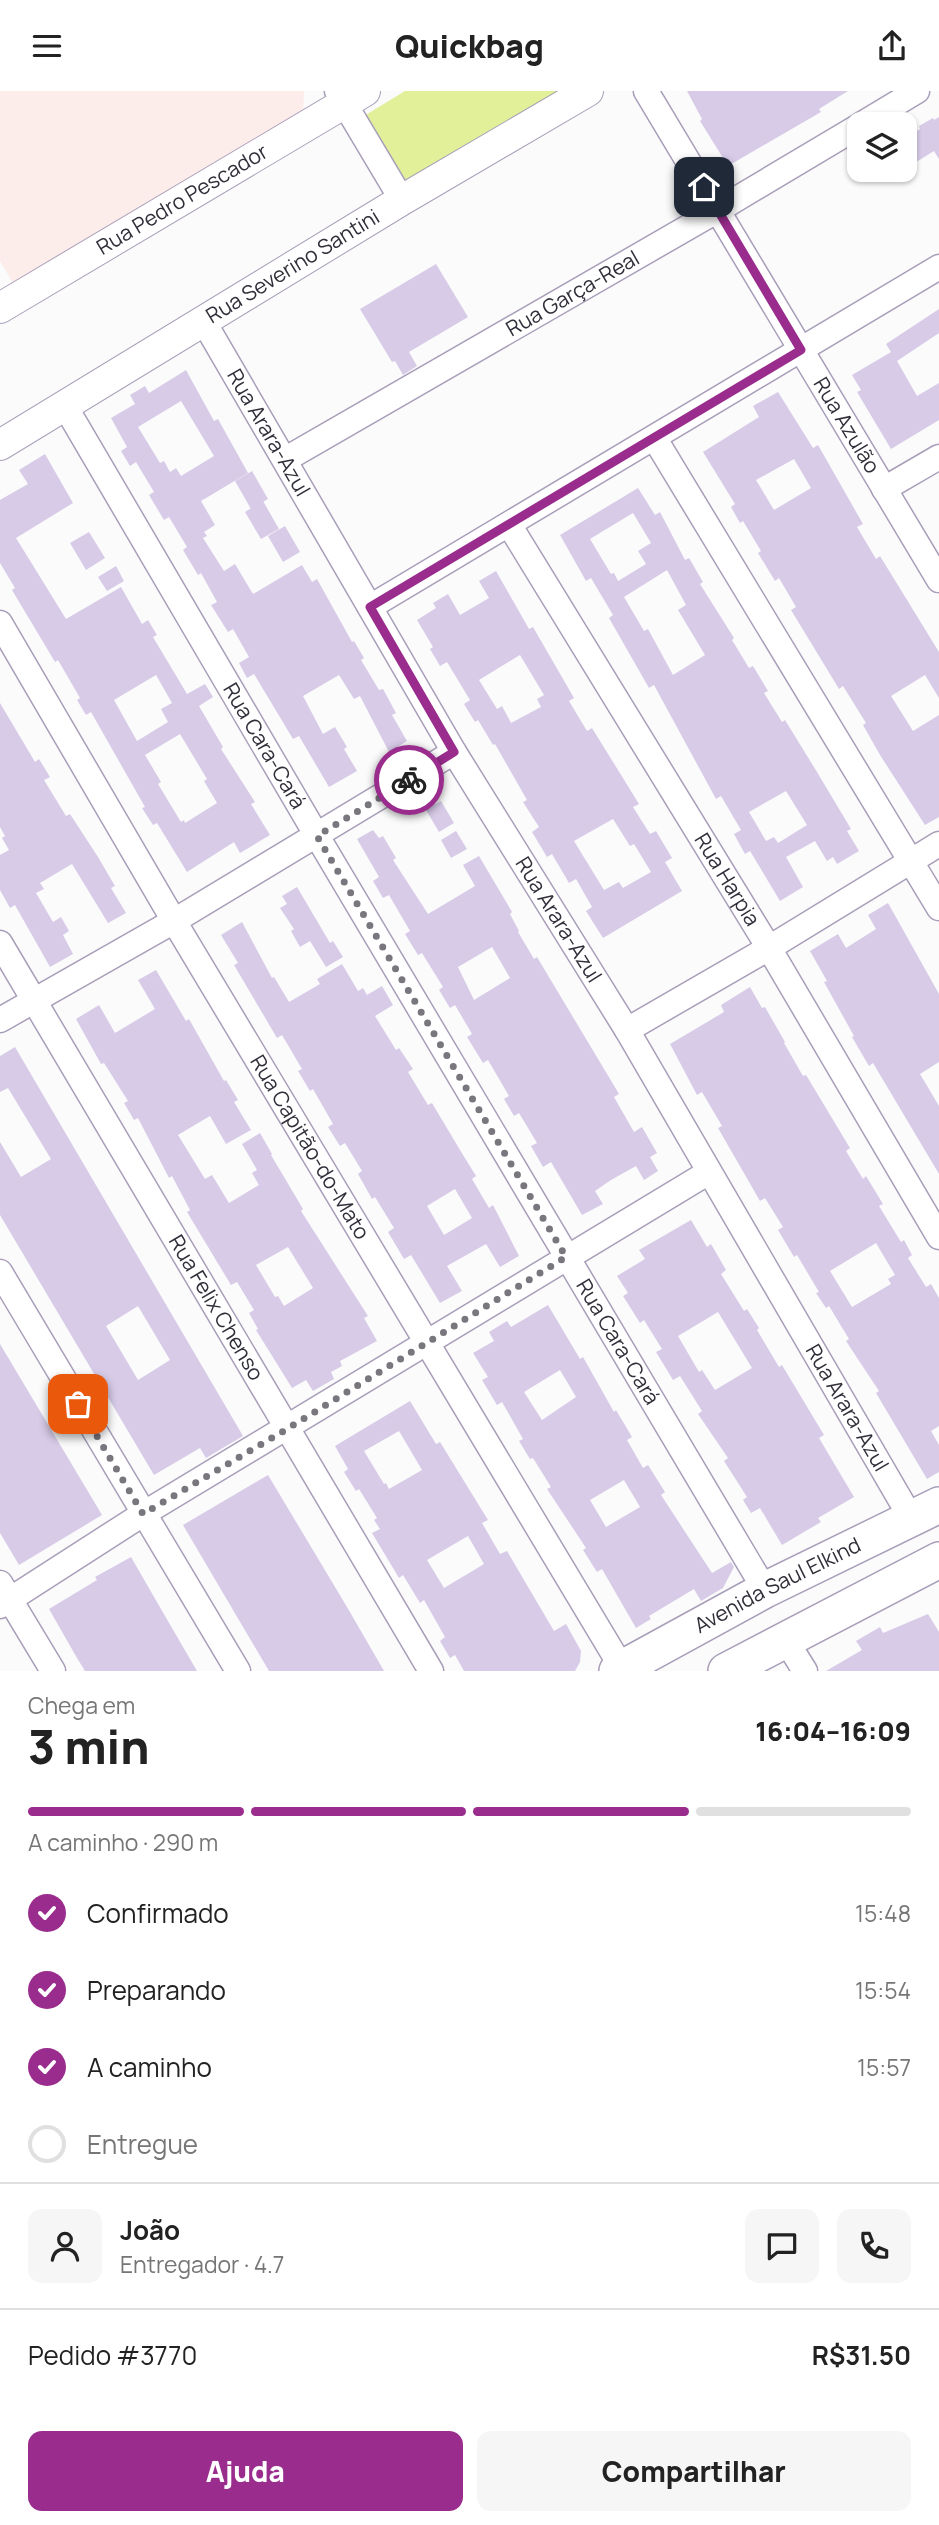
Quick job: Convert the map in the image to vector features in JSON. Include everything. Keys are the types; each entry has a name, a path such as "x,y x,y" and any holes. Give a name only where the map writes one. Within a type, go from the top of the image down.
{"main road":[{"name":"Avenida Saul Elkind","path":"620,1670 765,1590 925,1511"},
{"path":"726,1671 939,1560"}],"street":[{"name":"Rua Severino Santini","path":"0,445 402,200 588,91"},
{"name":"Rua Azulão","path":"646,91 939,580"},
{"name":"Rua Garça-Real","path":"882,112 917,91"},
{"path":"349,95 402,200"},
{"name":"Rua Pedro Pescador","path":"0,309 349,95"},
{"name":"Rua Garça-Real","path":"286,459 718,211 847,133"},
{"path":"370,607 510,526 939,267"},
{"name":"Rua Arara-Azul","path":"204,322 454,752 627,1030 709,1172 925,1511"},
{"name":"Rua Cara-Cará","path":"65,405 317,836 765,1590"},
{"path":"655,439 939,908"},
{"path":"884,489 939,457"},
{"name":"Rua Harpia","path":"510,526 769,949 939,1237"},
{"name":"Rua Capitão-do-Mato","path":"0,623 174,921 620,1670"},
{"path":"0,1020 174,921 454,752"},
{"path":"627,1030 769,949 939,844"},
{"name":"Rua Felix Chenso","path":"0,943 431,1671"},
{"path":"53,1671 3,1596 287,1429 709,1172"},
{"path":"0,1272 238,1671"},
{"path":"785,1639 805,1671"}],"shaded area":[{"path":"0,91 304,91 303,115 13,283 0,261"}],"green space":[{"path":"405,91 569,91 406,186 364,116"}],"building":[{"path":"687,91 848,91 819,109 821,112 728,166 700,121 702,119"},
{"path":"939,117 939,159 934,151 917,162 919,126 933,118 934,120"},
{"path":"436,264 468,317 409,352 417,366 403,375 395,361 392,362 360,309"},
{"path":"939,309 939,333 897,361 917,396 939,383 939,420 891,449 857,392 861,390 852,375 891,352 886,344"},
{"path":"186,370 214,421 218,419 248,473 201,501 215,525 204,532 207,536 203,538 224,571 235,564 253,594 302,565 312,582 317,579 352,642 354,641 364,658 361,660 379,690 383,689 396,713 392,715 407,741 389,752 360,696 354,699 339,675 303,696 323,734 335,727 357,771 329,787 299,736 293,739 254,674 247,678 239,663 249,657 233,629 228,632 211,605 217,602 201,573 198,575 183,550 187,547 169,517 164,520 149,495 154,492 136,462 130,466 121,451 127,447 111,418 135,404 130,395 145,386 149,393","holes":["181,401 214,456 181,476 176,468 170,472 164,461 160,463 138,427"]},
{"path":"778,392 813,448 818,445 863,524 857,527 876,559 880,556 939,652 939,698 925,675 891,696 913,731 939,715 939,817 925,825 880,755 863,725 866,723 843,686 839,689 791,610 796,607 779,578 775,581 743,521 740,523 731,507 735,504 703,452 759,417 753,406","holes":["794,459 811,488 774,510 756,480"]},
{"path":"45,454 73,503 16,538 66,619 121,587 142,624 148,620 157,635 153,637 187,694 205,684 213,697 199,706 223,747 221,749 255,802 251,804 270,835 240,853 234,842 187,872 157,823 153,825 91,712 86,715 77,700 80,698 12,590 15,588 0,563 0,500 28,484 19,470","holes":["156,675 172,703 161,709 168,722 137,741 114,700","180,734 207,779 204,781 217,803 185,823 184,820 181,822 158,784 161,782 145,755"]},
{"path":"252,471 268,499 251,509 235,481"},
{"path":"638,488 655,515 660,512 685,560 689,558 703,582 700,584 734,638 732,640 749,668 753,666 768,691 764,693 782,722 785,720 851,829 847,831 859,851 837,864 833,857 827,861 815,841 786,857 803,887 780,901 750,851 745,854 734,834 741,830 721,796 716,799 654,685 649,688 609,618 613,615 591,578 586,581 560,535","holes":["633,513 651,543 638,551 646,564 618,581 590,539","667,570 686,605 678,610 705,655 673,675 648,629 644,631 624,597","786,791 807,825 778,843 774,837 766,841 749,812"]},
{"path":"263,501 279,529 261,539 245,512"},
{"path":"285,526 300,552 283,562 268,536"},
{"path":"89,532 105,558 86,570 70,543"},
{"path":"116,566 124,581 107,591 98,577"},
{"path":"496,571 529,629 533,627 574,698 569,701 587,731 592,728 639,804 633,807 650,834 656,831 672,858 665,862 682,891 603,938 586,911 592,907 576,879 569,883 552,854 547,857 532,832 539,827 523,802 527,800 495,744 493,745 478,720 475,722 464,704 470,700 447,662 440,666 430,649 433,647 417,620 436,608 433,603 448,594 460,615 489,598 479,581","holes":["520,655 544,695 537,699 541,707 511,723 502,706 497,709 479,680","613,819 630,846 634,844 651,872 623,888 619,882 604,890 574,841"]},
{"path":"0,703 35,762 39,759 50,777 44,780 66,816 70,814 98,857 115,886 111,888 126,913 108,923 72,864 40,883 44,889 36,893 53,922 61,917 69,931 63,935 73,954 50,967 15,905 10,908 0,890 0,855 9,850 2,838 5,836 0,827"},
{"path":"441,801 454,823 439,832 426,810"},
{"path":"373,830 379,838 383,836 396,858 393,860 428,914 475,886 463,865 479,856 512,912 510,914 518,932 534,959 537,957 619,1094 614,1097 634,1132 642,1127 657,1153 650,1157 658,1171 644,1180 636,1166 611,1180 595,1191 603,1204 582,1215 551,1162 543,1167 531,1146 537,1143 519,1113 514,1116 504,1099 509,1096 488,1060 483,1063 467,1037 472,1034 455,1005 450,1008 439,990 443,987 422,953 418,955 405,934 410,931 389,895 383,898 373,881 379,877 357,839","holes":["492,947 510,978 474,1000 458,967"]},
{"path":"456,831 467,849 451,858 441,840"},
{"path":"297,887 330,943 333,941 343,957 326,967 310,941 300,947 291,931 294,929 280,908 287,904 282,896"},
{"path":"888,903 939,994 939,1062 920,1074 939,1106 939,1174 873,1063 869,1066 852,1037 854,1036 810,951 838,934 846,948 876,929 868,915"},
{"path":"242,922 272,978 274,977 289,1002 320,984 317,979 342,964 358,991 363,988 367,995 382,986 393,1005 375,1016 396,1050 399,1048 413,1069 408,1072 428,1105 432,1103 476,1176 472,1179 489,1208 493,1205 519,1256 500,1267 486,1244 447,1266 462,1291 440,1303 411,1255 404,1259 388,1232 394,1228 375,1197 372,1199 358,1174 362,1171 345,1143 340,1146 328,1127 333,1124 313,1089 310,1091 298,1071 302,1069 282,1035 277,1038 234,965 238,963 221,935","holes":["455,1189 472,1218 444,1235 427,1206"]},
{"path":"156,970 238,1100 234,1102 251,1130 226,1144 210,1116 178,1135 205,1179 212,1175 229,1203 259,1185 252,1173 257,1170 242,1144 260,1133 303,1209 301,1211 368,1316 364,1318 377,1341 340,1361 342,1366 331,1372 334,1379 313,1391 306,1380 292,1388 256,1330 258,1329 249,1313 254,1310 237,1282 231,1285 187,1212 190,1210 172,1176 169,1178 138,1118 134,1120 124,1103 128,1101 104,1063 101,1064 76,1019 99,1005 115,1033 155,1009 138,980","holes":["288,1247 313,1288 284,1306 278,1296 275,1297 256,1265"]},
{"path":"750,987 762,1008 765,1007 803,1076 806,1075 850,1148 846,1151 883,1204 879,1206 901,1242 904,1240 912,1255 908,1258 926,1287 931,1284 939,1298 939,1426 931,1431 939,1445 939,1472 927,1479 876,1393 879,1391 846,1341 849,1339 829,1306 826,1308 816,1293 819,1292 797,1255 794,1257 778,1230 783,1227 765,1198 760,1201 718,1128 722,1126 702,1092 697,1095 670,1044 724,1012 721,1005","holes":["876,1243 895,1275 888,1279 891,1284 852,1307 830,1271"]},
{"path":"15,1047 243,1436 206,1458 200,1448 154,1475 0,1215 0,1142 21,1177 51,1159 8,1088 0,1092 0,1056","holes":["138,1306 170,1360 138,1380 106,1326"]},
{"path":"691,1220 707,1247 711,1244 726,1270 721,1274 744,1311 747,1309 779,1367 782,1365 824,1435 819,1438 854,1497 818,1518 821,1522 782,1545 760,1508 751,1513 743,1500 747,1497 724,1461 728,1458 698,1414 702,1411 680,1376 673,1380 656,1352 662,1349 644,1320 640,1323 623,1296 628,1293 617,1276 645,1259 639,1250","holes":["718,1312 752,1368 715,1390 702,1370 699,1372 678,1336"]},
{"path":"548,1305 632,1437 627,1440 643,1468 648,1465 665,1492 661,1495 712,1573 731,1562 734,1567 723,1588 701,1601 694,1589 649,1616 651,1619 636,1628 602,1569 597,1572 583,1550 586,1548 547,1489 551,1487 519,1441 523,1439 502,1402 497,1405 482,1380 488,1377 473,1353 494,1341 489,1332 507,1321 511,1327","holes":["560,1370 576,1397 542,1420 524,1392","624,1480 640,1507 606,1527 590,1500"]},
{"path":"0,1344 102,1515 19,1565 0,1533"},
{"path":"410,1401 436,1444 440,1442 488,1520 482,1523 500,1554 507,1551 554,1631 566,1624 581,1651 580,1662 575,1671 464,1671 455,1655 450,1658 440,1641 445,1637 424,1600 420,1603 403,1575 399,1578 372,1533 380,1529 374,1520 377,1518 359,1489 356,1491 344,1472 348,1469 335,1446","holes":["399,1431 422,1470 389,1489 364,1451","468,1536 484,1564 444,1588 427,1560"]},
{"path":"268,1475 384,1671 269,1671 183,1525"},
{"path":"131,1557 197,1671 85,1671 77,1658 49,1609 97,1580 95,1577"},
{"path":"928,1614 939,1632 939,1671 826,1671 862,1650 856,1641 880,1627 883,1633"}],"way so far":[{"path":"78,1404 143,1514 287,1429 566,1257 317,836 409,780"}],"route":[{"path":"409,780 454,752 370,607 801,350 704,187"}]}
